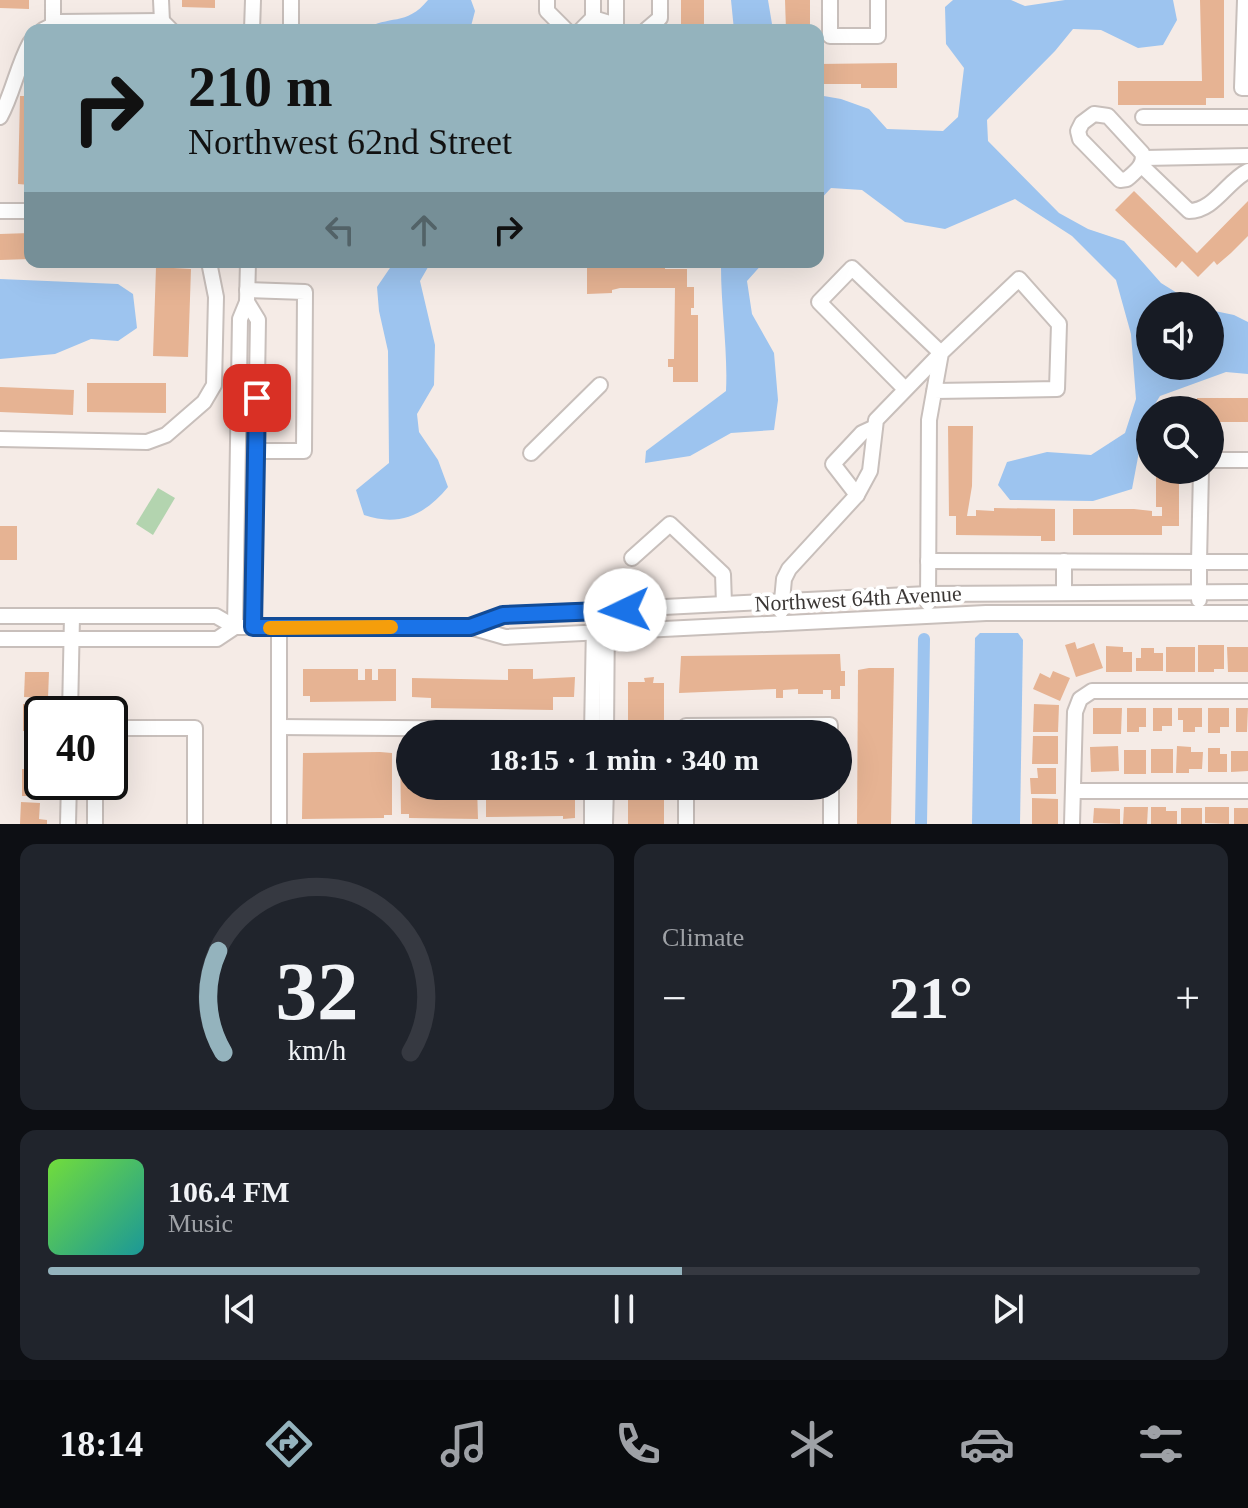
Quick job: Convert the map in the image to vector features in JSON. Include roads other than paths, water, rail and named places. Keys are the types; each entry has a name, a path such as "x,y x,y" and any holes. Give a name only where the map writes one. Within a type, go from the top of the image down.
{"street":[{"path":"49,24 53,0"},
{"path":"161,0 166,24"},
{"path":"252,24 253,0"},
{"path":"291,0 291,24"},
{"path":"547,0 547,11 560,24"},
{"path":"587,24 593,18 593,0"},
{"path":"616,0 619,24"},
{"path":"653,24 660,18 660,0"},
{"path":"830,0 830,36 878,36 878,0"},
{"path":"1245,0 1242,88 1248,88"},
{"path":"593,18 609,24"},
{"path":"0,117 6,89 24,54"},
{"path":"1248,156 1143,161 1127,179 1120,180 1080,139 1078,131 1082,123 1094,114 1108,116 1142,153 1143,161 1189,211 1204,210 1248,171"},
{"path":"1143,117 1248,117"},
{"path":"0,211 24,211"},
{"path":"0,439 147,442 166,435 204,402 214,385 216,297 210,268"},
{"path":"235,627 240,319 247,296 248,268"},
{"path":"905,389 819,302 852,268 941,353"},
{"path":"771,624 783,608 784,579 789,569 857,495 870,471 876,420 905,389 1019,279 1059,324 1057,389 934,391"},
{"path":"247,296 305,292 304,451 257,451"},
{"path":"247,296 258,320 253,627"},
{"path":"928,616 929,420 941,353"},
{"path":"531,453 600,385"},
{"path":"857,495 833,464 862,433 875,427"},
{"path":"1224,460 1248,460"},
{"path":"238,469 244,479 256,486"},
{"path":"1199,613 1201,484"},
{"path":"632,558 670,524 723,574 724,604"},
{"path":"928,561 1248,562"},
{"path":"1064,561 1064,592"},
{"name":"Northwest 64th Avenue","path":"470,627 503,615 928,594 1248,592"},
{"path":"599,720 601,611"},
{"name":"Northwest 64th Avenue","path":"235,627 470,627 505,637 986,613 1248,613"},
{"path":"0,616 216,616 235,627"},
{"path":"70,696 72,616"},
{"path":"0,639 217,639 235,627"},
{"path":"279,628 279,824"},
{"path":"1072,824 1075,712 1080,699 1092,691 1248,691"},
{"path":"279,727 396,729"},
{"path":"128,728 195,728 195,824"},
{"path":"1073,791 1248,791"},
{"path":"68,824 69,800"},
{"path":"95,800 95,824"},
{"path":"592,800 592,824"},
{"path":"605,824 606,800"},
{"path":"686,800 686,824"},
{"path":"831,800 831,824"}],"water":[{"path":"428,0 471,0 475,11 472,24 376,24 405,17"},
{"path":"731,0 768,0 772,24 733,24"},
{"path":"953,0 1011,0 1025,6 1065,0 1173,0 1177,20 1163,45 1138,48 1101,30 1073,29 987,120 988,141 1059,213 1088,229 1124,241 1161,283 1175,292 1136,292 1136,380 1204,380 1160,396 1136,396 1136,399 1131,334 1116,280 1072,236 1015,199 945,229 905,222 862,190 831,188 824,196 824,96 869,109 887,129 943,131 958,117 964,68 946,44 945,7"},
{"path":"390,268 428,268 420,281 435,345 434,385 417,414 419,432 438,460 448,487 421,511 389,520 364,515 356,490 389,463 388,351 377,287"},
{"path":"721,268 759,268 747,281 752,314 774,353 778,400 774,430 731,433 690,456 645,463 646,451 726,391"},
{"path":"0,279 118,284 133,294 137,328 118,341 91,339 55,354 0,359"},
{"path":"1224,313 1248,322 1248,374 1226,372"},
{"path":"1136,399 1136,468 1132,489 1093,501 1010,500 998,485 1007,462 1047,452 1091,455 1125,433"},
{"path":"980,633 1018,633 1023,640 1020,824 972,824 975,638"}],"waterway":[{"path":"921,824 924,639"}]}
